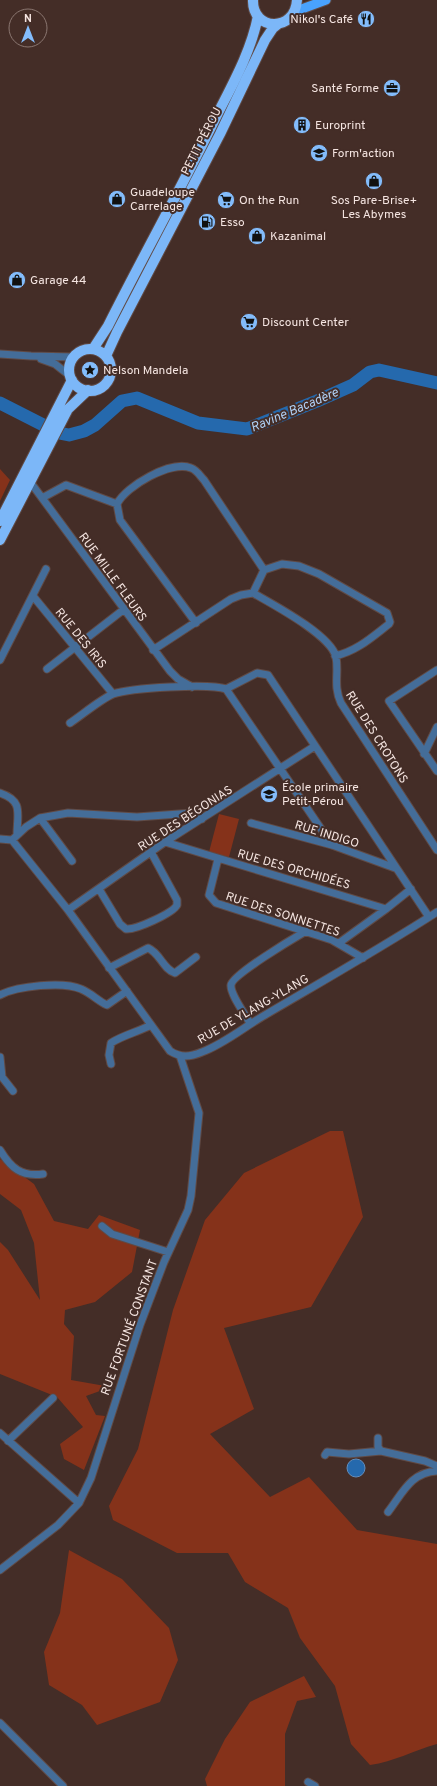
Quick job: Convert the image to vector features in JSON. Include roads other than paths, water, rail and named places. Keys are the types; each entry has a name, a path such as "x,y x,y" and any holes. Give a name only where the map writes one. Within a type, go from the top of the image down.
{"highway":[{"path":"253,0 254,11 258,16 270,24 278,24"},
{"path":"294,14 297,0"},
{"name":"PETIT PÉROU","path":"106,356 220,134 265,40 273,28 294,14"},
{"name":"PETIT PÉROU","path":"93,349 108,326 201,148 248,51 258,16"},
{"path":"0,540 27,479 52,430 70,377 69,365 73,356 82,350 93,349 106,356 110,366 109,377 99,389 88,390 78,387 70,377"},
{"path":"52,430 68,409 88,390"},
{"path":"0,521 27,479"}],"main road":[{"path":"294,14 298,10 326,0"}],"street":[{"path":"0,354 73,356"},
{"path":"31,356 55,364 70,377"},
{"path":"117,504 131,489 166,468 180,466 192,468 204,480 264,570"},
{"name":"RUE MILLE FLEURS","path":"27,479 153,650 173,675 192,687"},
{"path":"42,498 66,485 117,504"},
{"path":"117,504 120,520 196,623"},
{"path":"153,650 231,599 241,595 253,593 305,625 324,641 336,656 347,653 360,646 390,622 387,613 320,574 299,566 282,564 264,570 253,593"},
{"path":"0,660 46,569"},
{"name":"RUE DES IRIS","path":"32,596 112,694"},
{"path":"47,669 123,610"},
{"name":"RUE DES CROTONS","path":"336,656 336,685 341,703 437,850"},
{"path":"437,670 389,701 437,771"},
{"path":"70,723 112,694 130,690 210,686 226,689 257,673 268,676 314,746 336,775 395,868 429,917"},
{"path":"226,689 332,845"},
{"path":"424,754 437,727"},
{"name":"RUE DES BÉGONIAS","path":"68,910 165,842 314,746"},
{"path":"1,792 11,798 17,805 14,838 68,910 170,1052 180,1056"},
{"path":"0,839 14,838 26,827 40,818 68,813 137,817 192,812 202,819"},
{"path":"40,818 72,861"},
{"name":"RUE INDIGO","path":"251,823 332,845 395,868"},
{"name":"RUE DES ORCHIDÉES","path":"165,842 386,909"},
{"path":"99,889 120,924 126,929 137,927 176,908 177,900 151,852"},
{"name":"RUE DES SONNETTES","path":"218,859 209,895 216,903 306,931 339,944 363,958"},
{"path":"339,944 411,889"},
{"name":"RUE DE YLANG-YLANG","path":"180,1056 195,1055 208,1050 250,1023 363,958 437,912"},
{"path":"250,1023 234,997 231,986 232,982 241,972 306,931"},
{"path":"110,968 148,948 154,950 170,971 175,973 196,957"},
{"path":"0,995 16,989 43,985 76,987 82,989 107,1005 111,1004 127,991"},
{"path":"111,1064 109,1055 111,1043 118,1038 136,1033 151,1025"},
{"name":"RUE FORTUNÉ CONSTANT","path":"0,1570 58,1525 79,1503 91,1478 140,1325 168,1252 190,1203 199,1119 197,1106 180,1056"},
{"path":"0,1057 2,1077 13,1091"},
{"path":"0,1150 5,1158 21,1172 30,1176 43,1174"},
{"path":"102,1226 112,1234 168,1252"},
{"path":"8,1441 53,1398"},
{"path":"0,1433 79,1503"},
{"path":"378,1438 378,1447 381,1451"},
{"path":"325,1454 327,1452 349,1454 381,1451 425,1461 437,1466"},
{"path":"388,1512 403,1489 412,1480 437,1470"},
{"path":"0,1723 63,1786"},
{"path":"308,1782 315,1786"}],"water":[{"path":"356,1459 362,1462 365,1468 362,1474 356,1477 350,1474 347,1468 350,1462"}],"waterway":[{"name":"Ravine Bacadère","path":"0,403 59,433 69,435 84,431 95,425 122,401 137,398 198,423 247,429 353,385 370,372 379,370 437,383"}],"place":[{"name":"Nikol's Café","path":"366,19"},
{"name":"Santé Forme","path":"392,88"},
{"name":"Europrint","path":"302,125"},
{"name":"Form'action","path":"319,153"},
{"name":"Sos Pare-Brise+ Les Abymes","path":"374,181"},
{"name":"Guadeloupe Carrelage","path":"117,199"},
{"name":"On the Run","path":"226,200"},
{"name":"Esso","path":"207,222"},
{"name":"Kazanimal","path":"257,236"},
{"name":"Garage 44","path":"17,280"},
{"name":"Discount Center","path":"249,322"},
{"name":"Nelson Mandela","path":"90,370"},
{"name":"École primaire Petit-Pérou","path":"269,794"}]}
